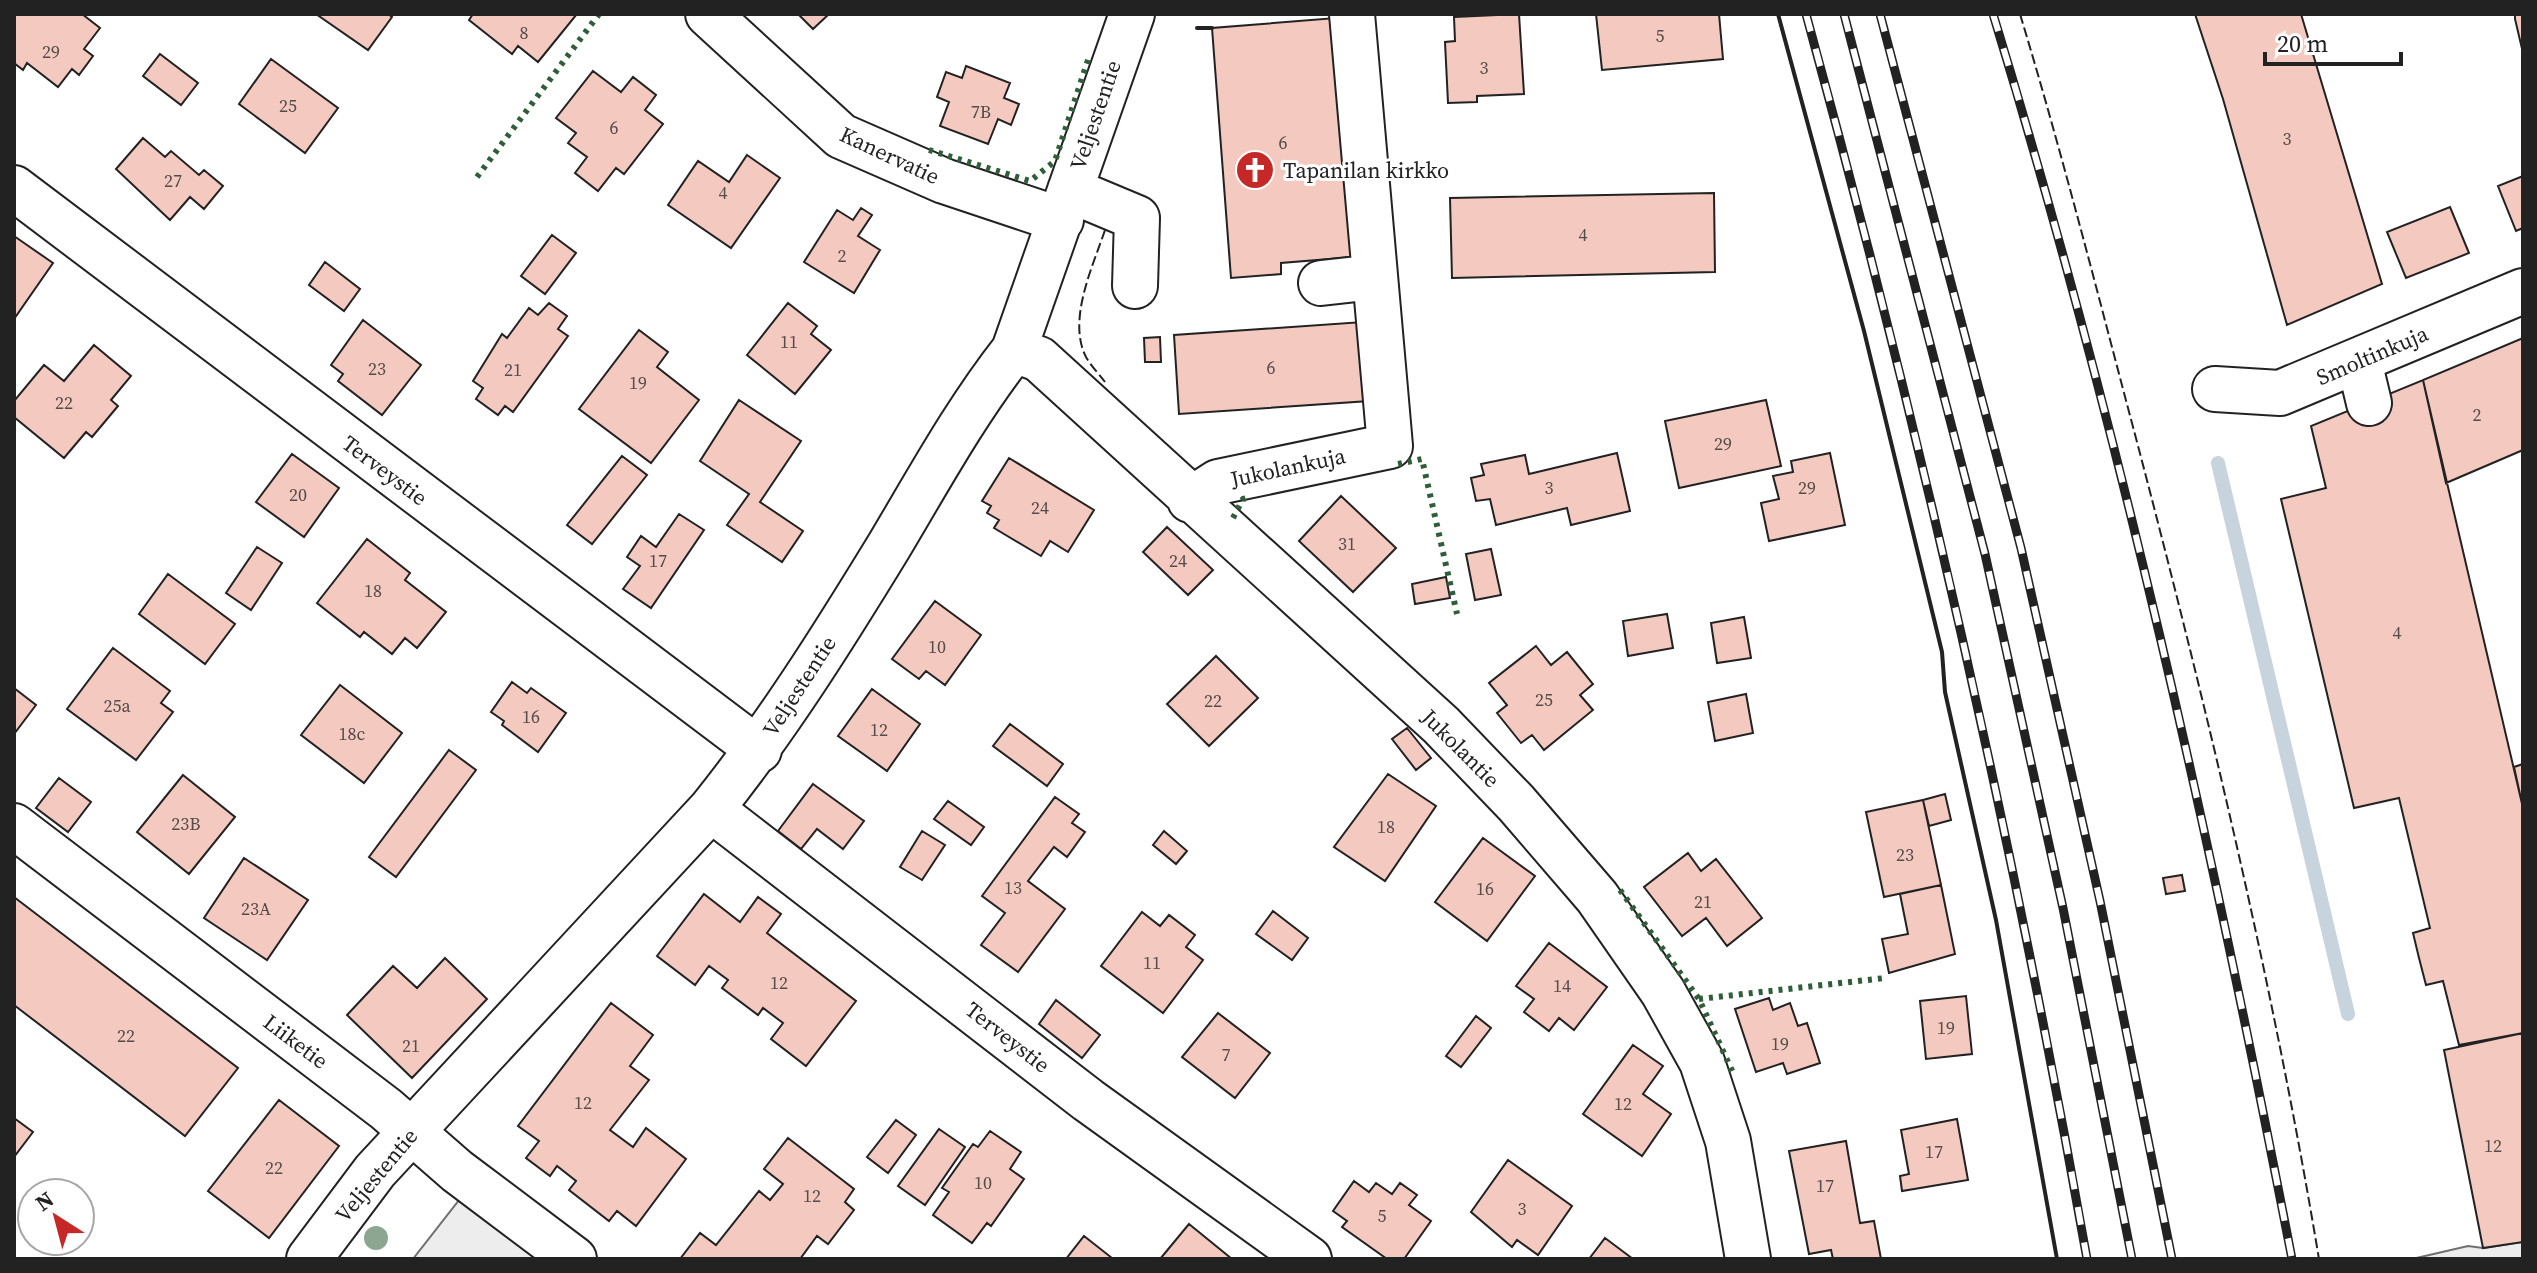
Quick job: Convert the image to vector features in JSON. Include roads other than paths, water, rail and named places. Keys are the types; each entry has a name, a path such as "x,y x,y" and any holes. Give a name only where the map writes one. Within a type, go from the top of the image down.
{"street":[{"name":"Kanervatie","path":"708,14 841,136 944,181 1137,218 1135,286"},
{"name":"Veljestentie","path":"309,1259 375,1171 711,809 759,750 887,549 979,394 1014,350 1132,14"},
{"path":"1321,283 1375,277 1352,14"},
{"name":"Terveystie","path":"14,188 759,750"},
{"name":"Jukolankuja","path":"1190,500 1218,482 1390,446 1375,277"},
{"name":"Smoltinkuja","path":"2215,389 2280,393 2523,291"},
{"name":"Jukolantie","path":"1014,350 1039,359 1190,500 1441,725 1516,803 1597,897 1663,992 1702,1062 1728,1141 1748,1259"},
{"path":"2359,361 2369,403"},
{"name":"Terveystie","path":"711,809 1088,1100 1309,1259"},
{"name":"Liiketie","path":"14,826 386,1109 410,1133 574,1259"}],"waterway":[{"path":"2218,463 2348,1014"}],"railway":[{"path":"1806,14 1887,323 1961,634 2028,946 2087,1259"},
{"path":"1844,14 1985,554 2063,908 2132,1259"},
{"path":"1880,14 2021,548 2100,901 2172,1259"},
{"path":"1993,14 2081,322 2159,632 2229,945 2292,1259"}],"place":[{"name":"Tapanilan kirkko","path":"1255,170"}]}
